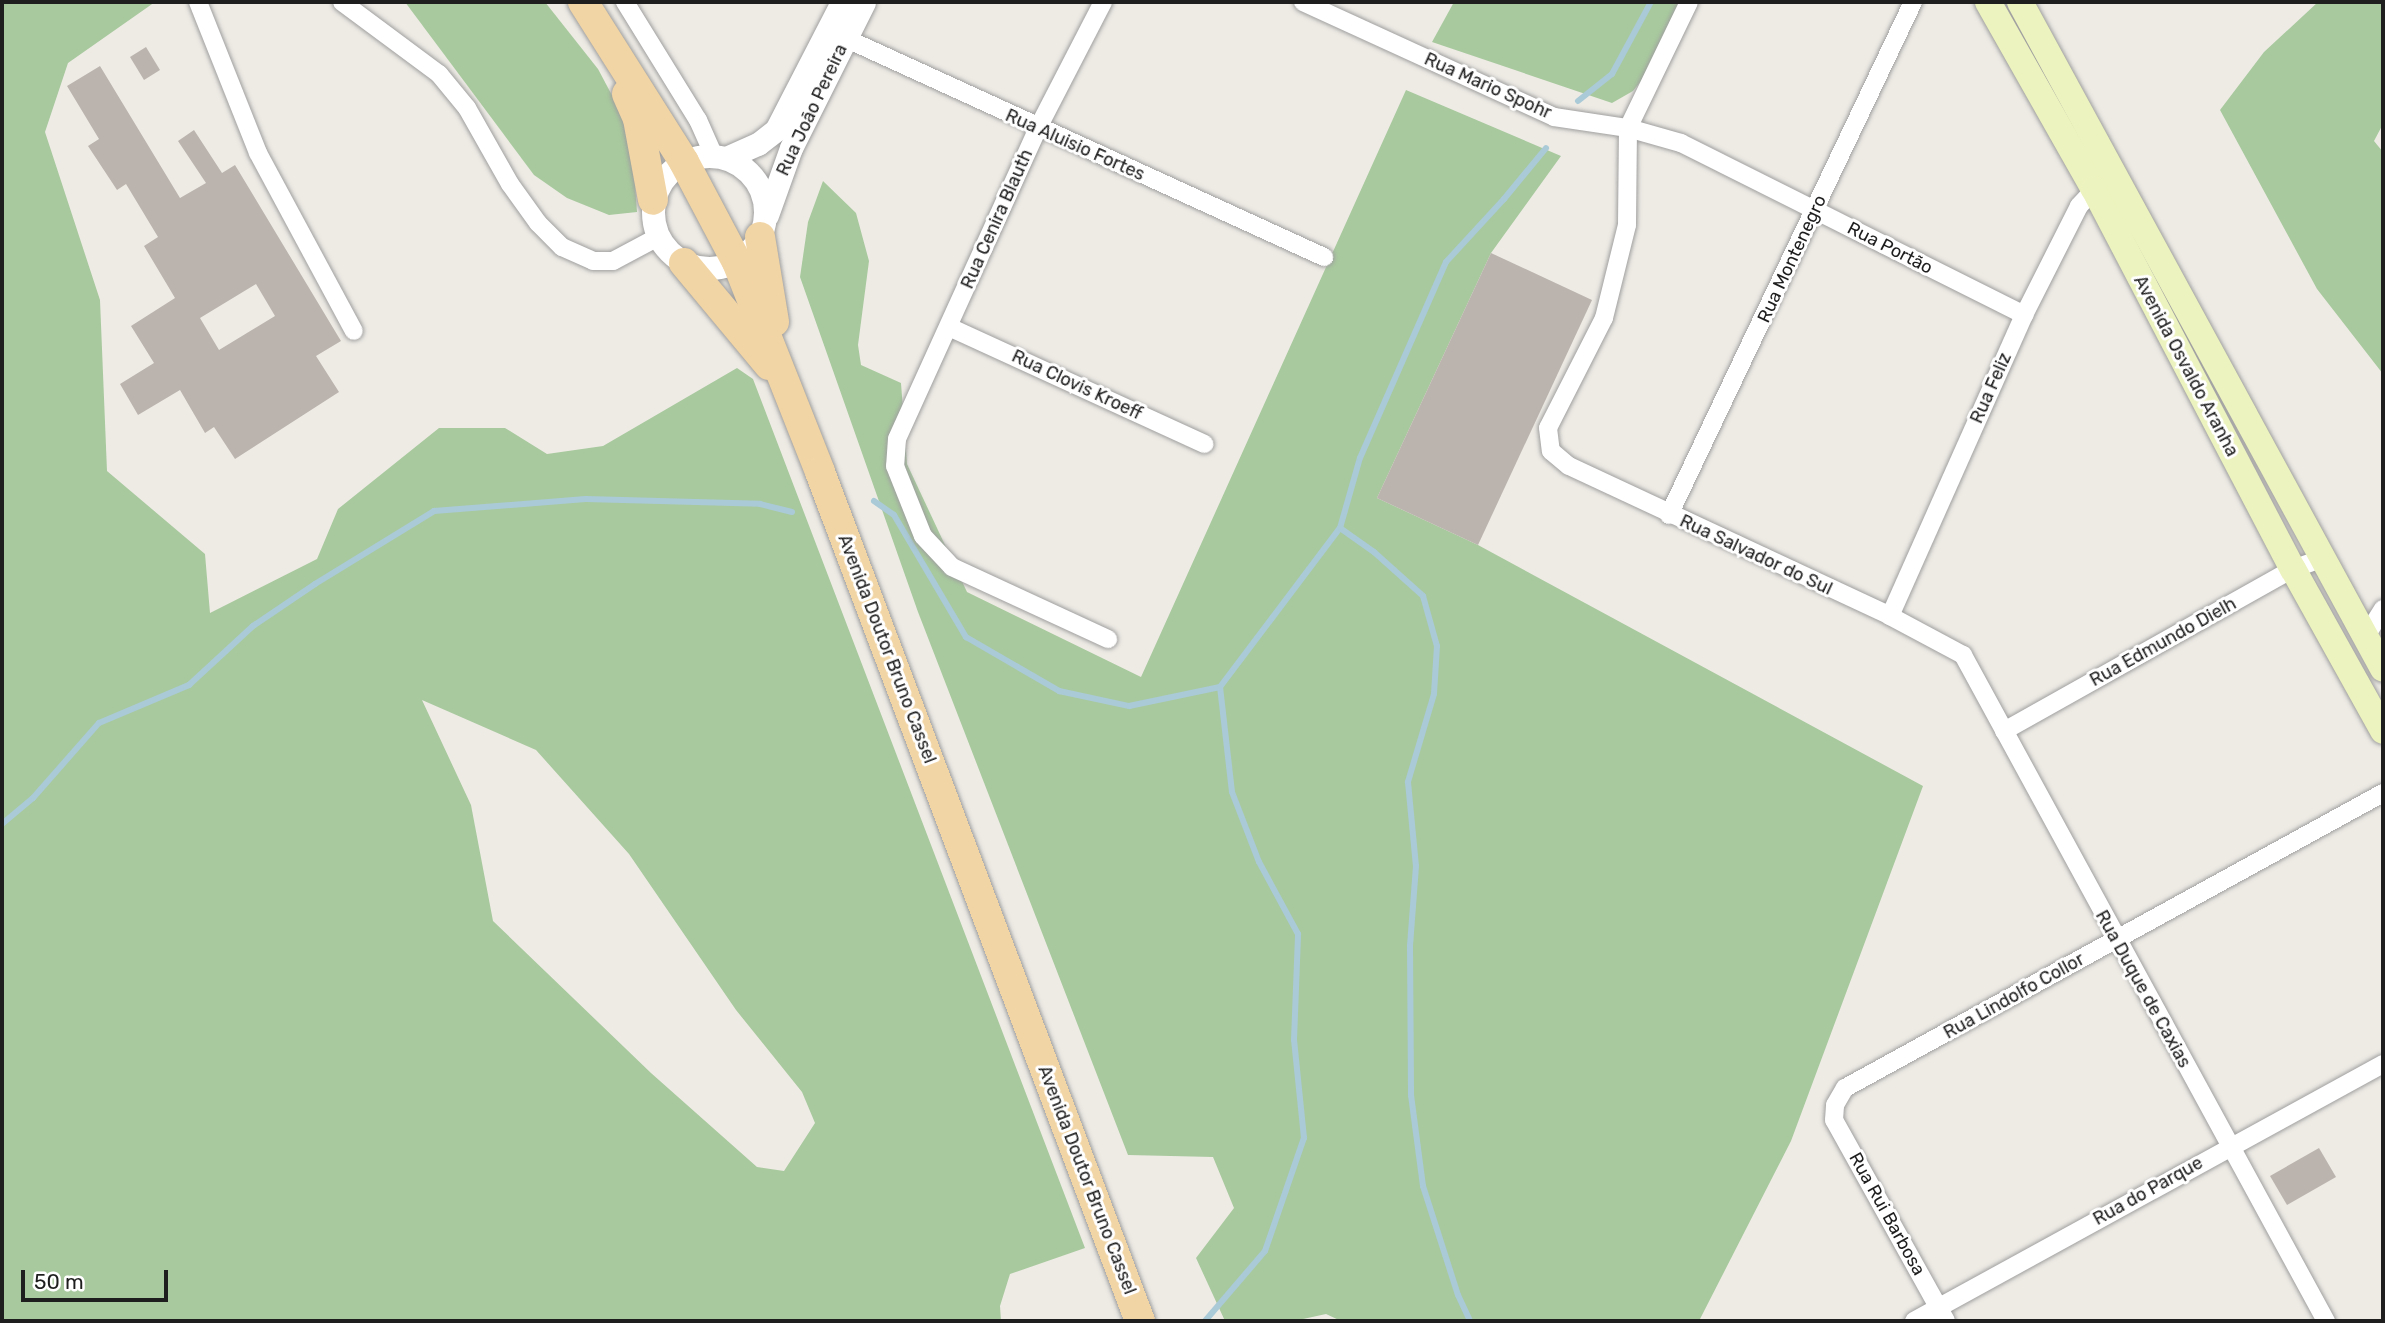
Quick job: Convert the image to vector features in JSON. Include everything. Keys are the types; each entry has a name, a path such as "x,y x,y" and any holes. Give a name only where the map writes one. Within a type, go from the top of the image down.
{"main road":[{"name":"Avenida Osvaldo Aranha","path":"1988,2 2104,182 2324,558 2383,669"},
{"name":"Avenida Osvaldo Aranha","path":"2021,2 2104,182 2292,569 2383,731"},
{"name":"Avenida Doutor Bruno Cassel","path":"586,6 684,162 737,261 1140,1321"},
{"path":"586,6 638,119 653,200"},
{"path":"762,229 785,384"},
{"path":"684,263 785,384"}],"street":[{"path":"198,2 258,153 354,331"},
{"path":"342,2 439,74 467,108 510,184 538,223 562,247 593,261 614,261 658,237"},
{"path":"625,2 720,157 749,172 763,195 762,229 751,250 737,261 721,267 702,268 684,263 669,252 658,237 652,219 653,200 660,183 672,169 684,162"},
{"name":"Rua João Pereira","path":"762,229 837,34 842,2"},
{"name":"Rua João Pereira","path":"684,162 701,156 720,157 758,144 776,130 837,34 864,2"},
{"name":"Rua Cenira Blauth","path":"1103,2 1038,128 897,439 895,466 923,536 952,567 1108,639"},
{"name":"Rua Mario Spohr","path":"1303,2 1554,117 1628,128 1681,143"},
{"path":"1628,128 1689,2"},
{"name":"Rua Montenegro","path":"1669,515 1913,2"},
{"name":"Rua Aluisio Fortes","path":"837,34 1324,257"},
{"name":"Rua Salvador do Sul","path":"1628,128 1627,225 1604,318 1548,428 1550,452 1569,467 1890,616 1963,656"},
{"name":"Rua Portão","path":"1681,143 2024,315"},
{"name":"Rua Feliz","path":"1890,616 2024,315 2079,206 2104,182"},
{"name":"Rua Clovis Kroeff","path":"949,327 1204,443"},
{"name":"Rua Edmundo Dielh","path":"2004,732 2292,569 2324,558"},
{"path":"2366,636 2383,610"},
{"name":"Rua Duque de Caxias","path":"1963,656 2326,1321"},
{"name":"Rua Lindolfo Collor","path":"1835,1105 1845,1088 2383,793"},
{"name":"Rua do Parque","path":"1914,1321 1942,1315 2229,1146 2383,1064"},
{"name":"Rua Rui Barbosa","path":"1835,1105 1834,1120 1942,1315"}],"green space":[{"path":"2,2 155,2 68,63 45,132 100,300 107,471 205,554 210,613 317,559 338,509 439,428 505,428 547,454 603,446 737,368 753,379 1085,1248 1010,1274 1000,1306 1001,1321 2,1321","holes":["422,700 536,750 629,854 736,1010 802,1092 815,1123 784,1171 757,1167 651,1073 493,921 471,805"]},
{"path":"405,2 545,2 598,69 631,131 637,212 609,215 567,198 534,175"},
{"path":"1454,2 1682,2 1657,61 1633,91 1612,103 1432,42"},
{"path":"2318,2 2383,2 2383,124 2374,141 2383,152 2383,374 2317,289 2220,110 2264,52"},
{"path":"1406,90 1561,156 1491,253 1377,498 1478,545 1923,786 1791,1141 1699,1321 1341,1321 1326,1314 1294,1321 1225,1321 1196,1258 1234,1208 1213,1157 1128,1155 918,612 800,277 808,222 823,181 856,213 869,261 858,345 861,365 901,383 907,464 967,592 1141,677"}],"building":[{"path":"146,47 160,70 144,80 130,57"},
{"path":"100,66 180,198 206,183 178,141 194,130 222,173 235,165 341,341 316,356 339,392 235,459 214,427 205,433 180,390 138,415 120,384 154,363 131,326 175,298 144,246 158,237 126,184 117,190 88,146 99,139 67,86","holes":["256,284 275,316 219,350 200,318"]},
{"path":"1491,253 1592,300 1478,545 1377,498"},
{"path":"2319,1148 2336,1177 2287,1205 2270,1176"}],"waterway":[{"path":"1578,101 1612,74 1651,2"},
{"path":"874,501 894,515 966,637 1059,691 1129,706 1220,687 1340,528 1360,458 1446,262 1546,148"},
{"path":"2,824 33,798 99,723 189,685 253,626 315,584 434,511 586,499 760,504 792,512"},
{"path":"1340,528 1374,552 1423,596 1437,646 1434,694 1408,782 1416,866 1410,946 1411,1095 1423,1186 1458,1295 1470,1321"},
{"path":"1205,1321 1265,1251 1304,1138 1294,1040 1298,934 1259,862 1232,792 1220,687"}]}
